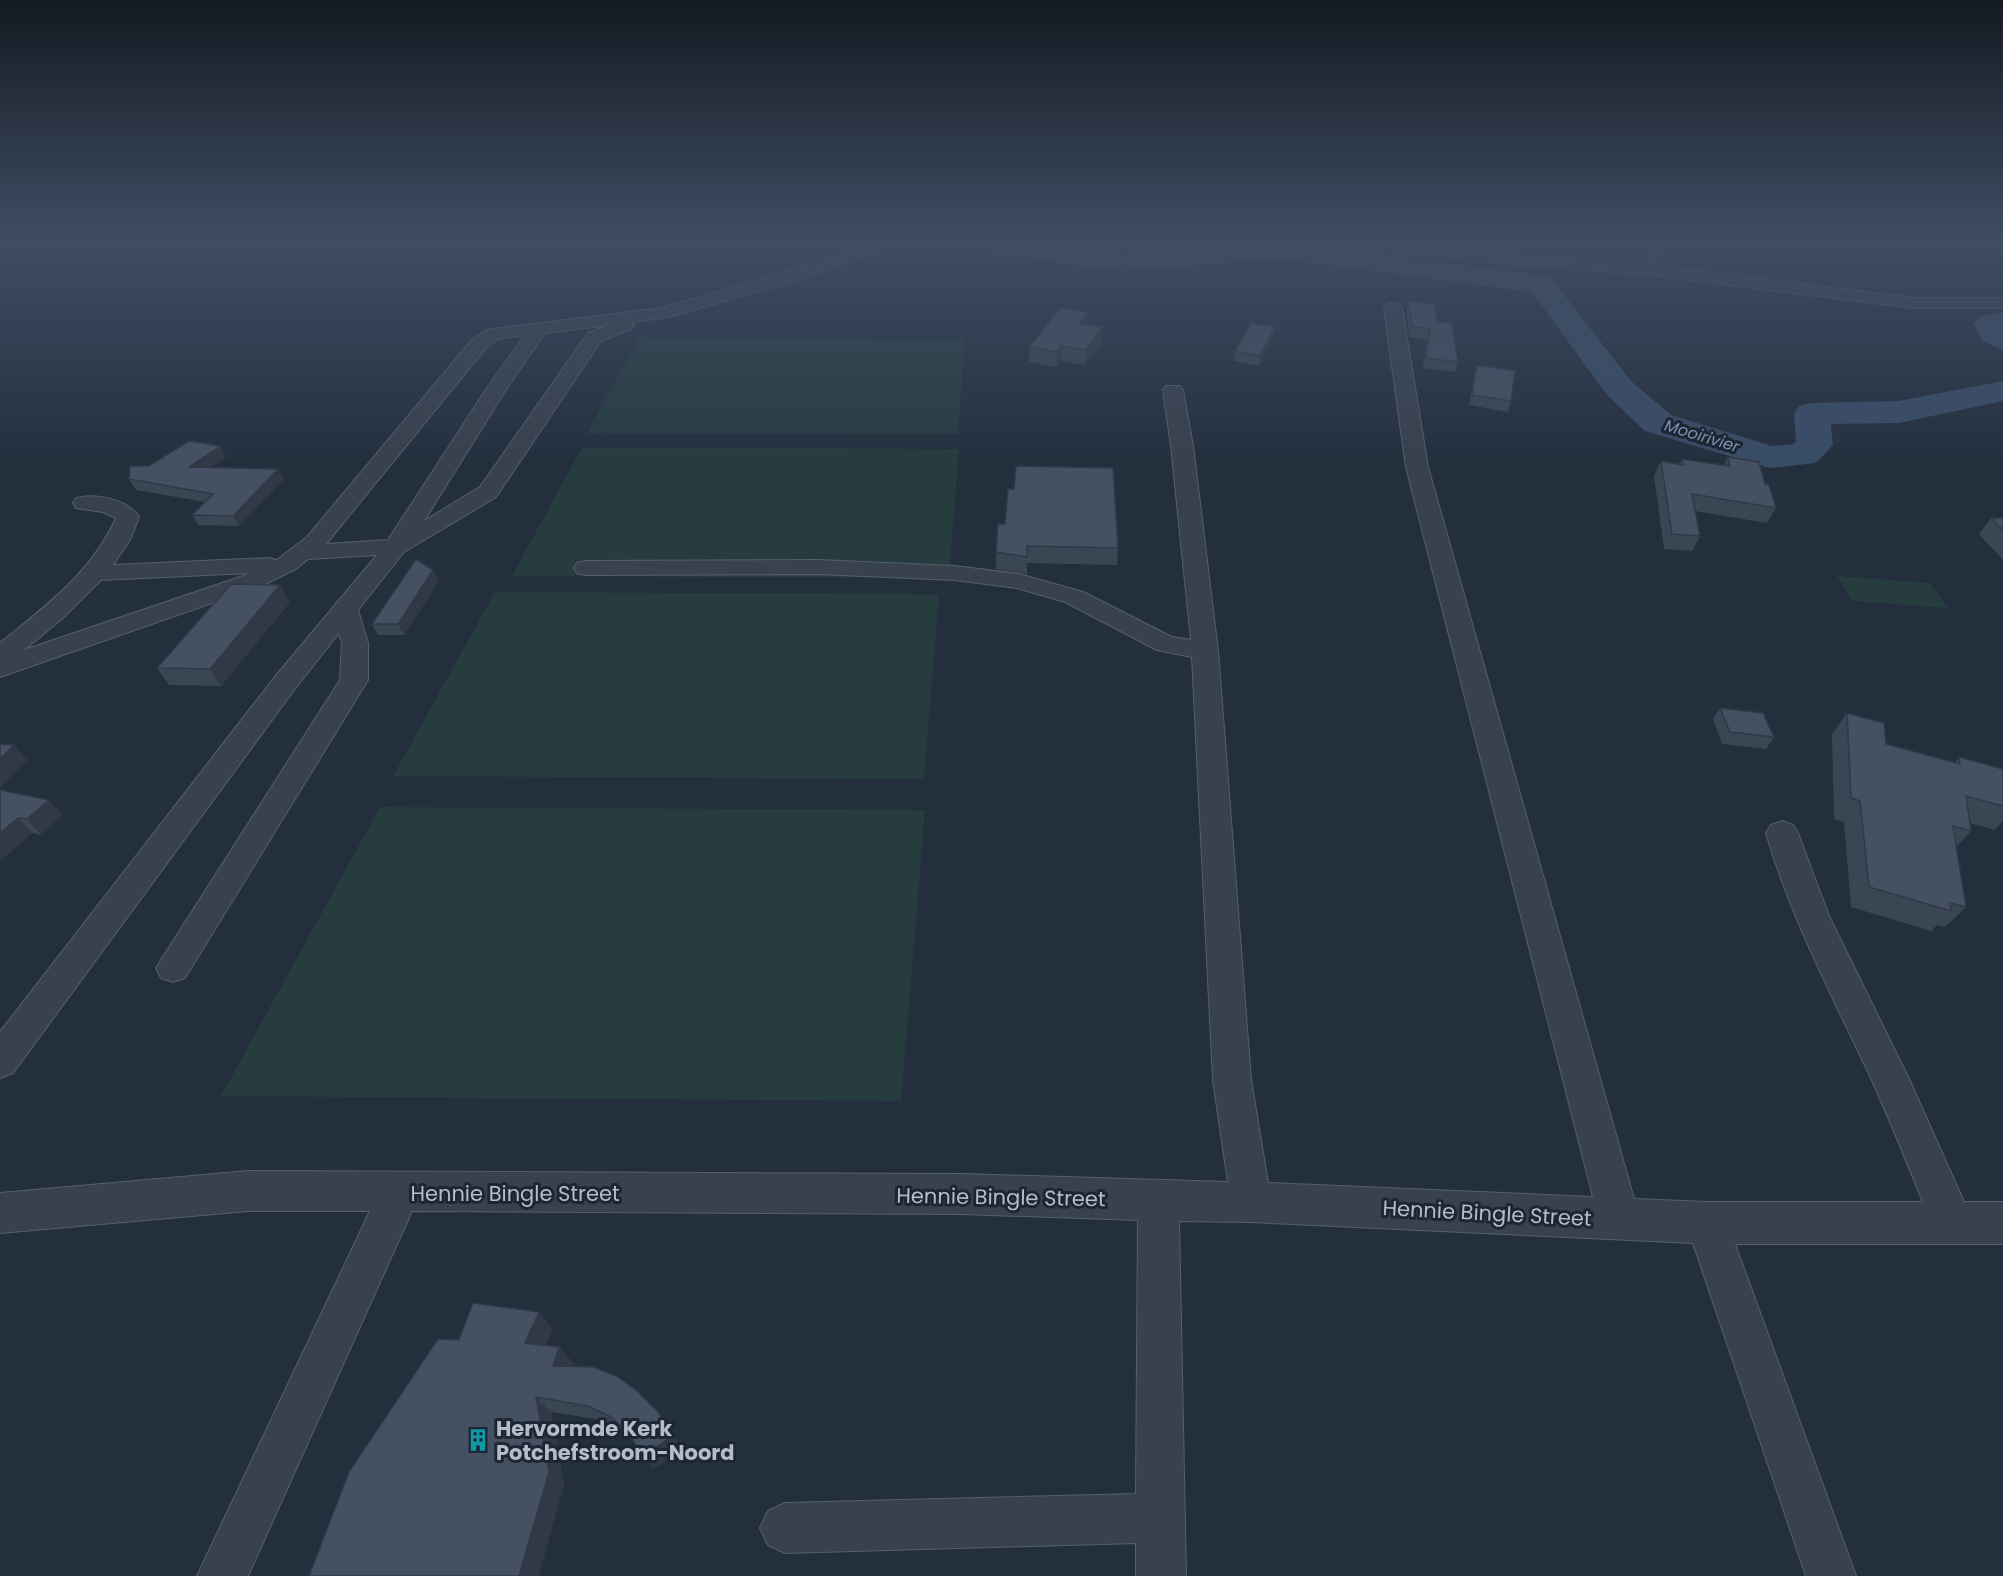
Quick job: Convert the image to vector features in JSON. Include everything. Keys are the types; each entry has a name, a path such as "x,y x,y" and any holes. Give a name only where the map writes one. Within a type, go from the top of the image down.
{"street":[{"path":"0,668 252,581 296,558 485,338 498,333 648,315"},
{"path":"1394,315 1417,466 1618,1219"},
{"path":"94,573 296,558 396,547 488,492 594,337 628,324 637,317"},
{"path":"0,1061 284,684 396,547 497,388 540,327"},
{"path":"1173,390 1182,446 1204,651 1222,899 1232,1080 1251,1202"},
{"path":"0,657 94,573 123,533 128,517 120,508 84,503"},
{"path":"586,568 818,567 954,573 1019,581 1074,597 1166,644 1204,651"},
{"path":"173,968 354,680 355,643 346,610"},
{"path":"1782,833 1793,874 1895,1090 1952,1222"},
{"name":"Hennie Bingle Street","path":"0,1213 248,1191 962,1194 1251,1202 1707,1222 2003,1223"},
{"path":"222,1576 400,1192"},
{"path":"1158,1201 1161,1576"},
{"path":"1707,1222 1831,1576"},
{"path":"784,1528 1161,1518"}],"green space":[{"path":"639,338 965,339 958,434 587,433"},
{"path":"582,447 959,449 949,578 512,576"},
{"path":"1837,576 1930,583 1948,608 1853,601"},
{"path":"495,592 939,594 924,779 393,776"},
{"path":"380,807 925,810 901,1101 221,1096"}],"building":[{"path":"1055,315 1087,315 1080,324 1103,327 1086,350 1061,346 1057,352 1029,347"},
{"path":"1411,315 1436,315 1437,322 1452,323 1458,362 1426,358 1430,329 1412,327"},
{"path":"1251,323 1275,327 1260,356 1235,351"},
{"path":"1477,365 1515,371 1511,401 1472,395"},
{"path":"189,441 221,446 189,467 278,469 233,516 192,515 213,494 129,479 130,466 149,466"},
{"path":"1728,457 1759,462 1765,484 1769,485 1776,508 1692,494 1700,536 1672,534 1661,461 1683,465 1682,459 1730,466"},
{"path":"1016,466 1113,468 1118,548 1027,546 1027,557 996,552 998,524 1005,524 1008,489 1014,489"},
{"path":"1991,518 2003,518 2003,530"},
{"path":"416,559 433,570 398,624 372,624"},
{"path":"231,584 280,585 210,669 157,668"},
{"path":"1720,708 1763,713 1774,737 1730,732"},
{"path":"1847,713 1884,723 1886,744 1960,764 1959,757 2003,769 2003,806 1966,796 1971,831 1953,826 1966,907 1950,903 1951,911 1869,887 1860,801 1851,798"},
{"path":"0,744 14,745 0,759"},
{"path":"0,790 49,800 27,819 18,818 0,833"},
{"name":"Hervormde Kerk Potchefstroom-Noord","path":"473,1303 539,1312 525,1343 559,1347 553,1366 594,1367 618,1377 637,1391 659,1413 670,1438 642,1456 630,1435 611,1417 588,1406 536,1397 549,1472 519,1576 309,1576 349,1472 438,1339 459,1340"}],"waterway":[{"name":"Mooirivier","path":"1564,315 1619,388 1658,423 1770,457 1803,455 1815,445 1812,414 1899,412 2003,391"},
{"name":"Mooirivier","path":"2003,321 1990,324 1993,334 2003,340"}],"place":[{"name":"Hervormde Kerk Potchefstroom-Noord","path":"478,1440"}]}
